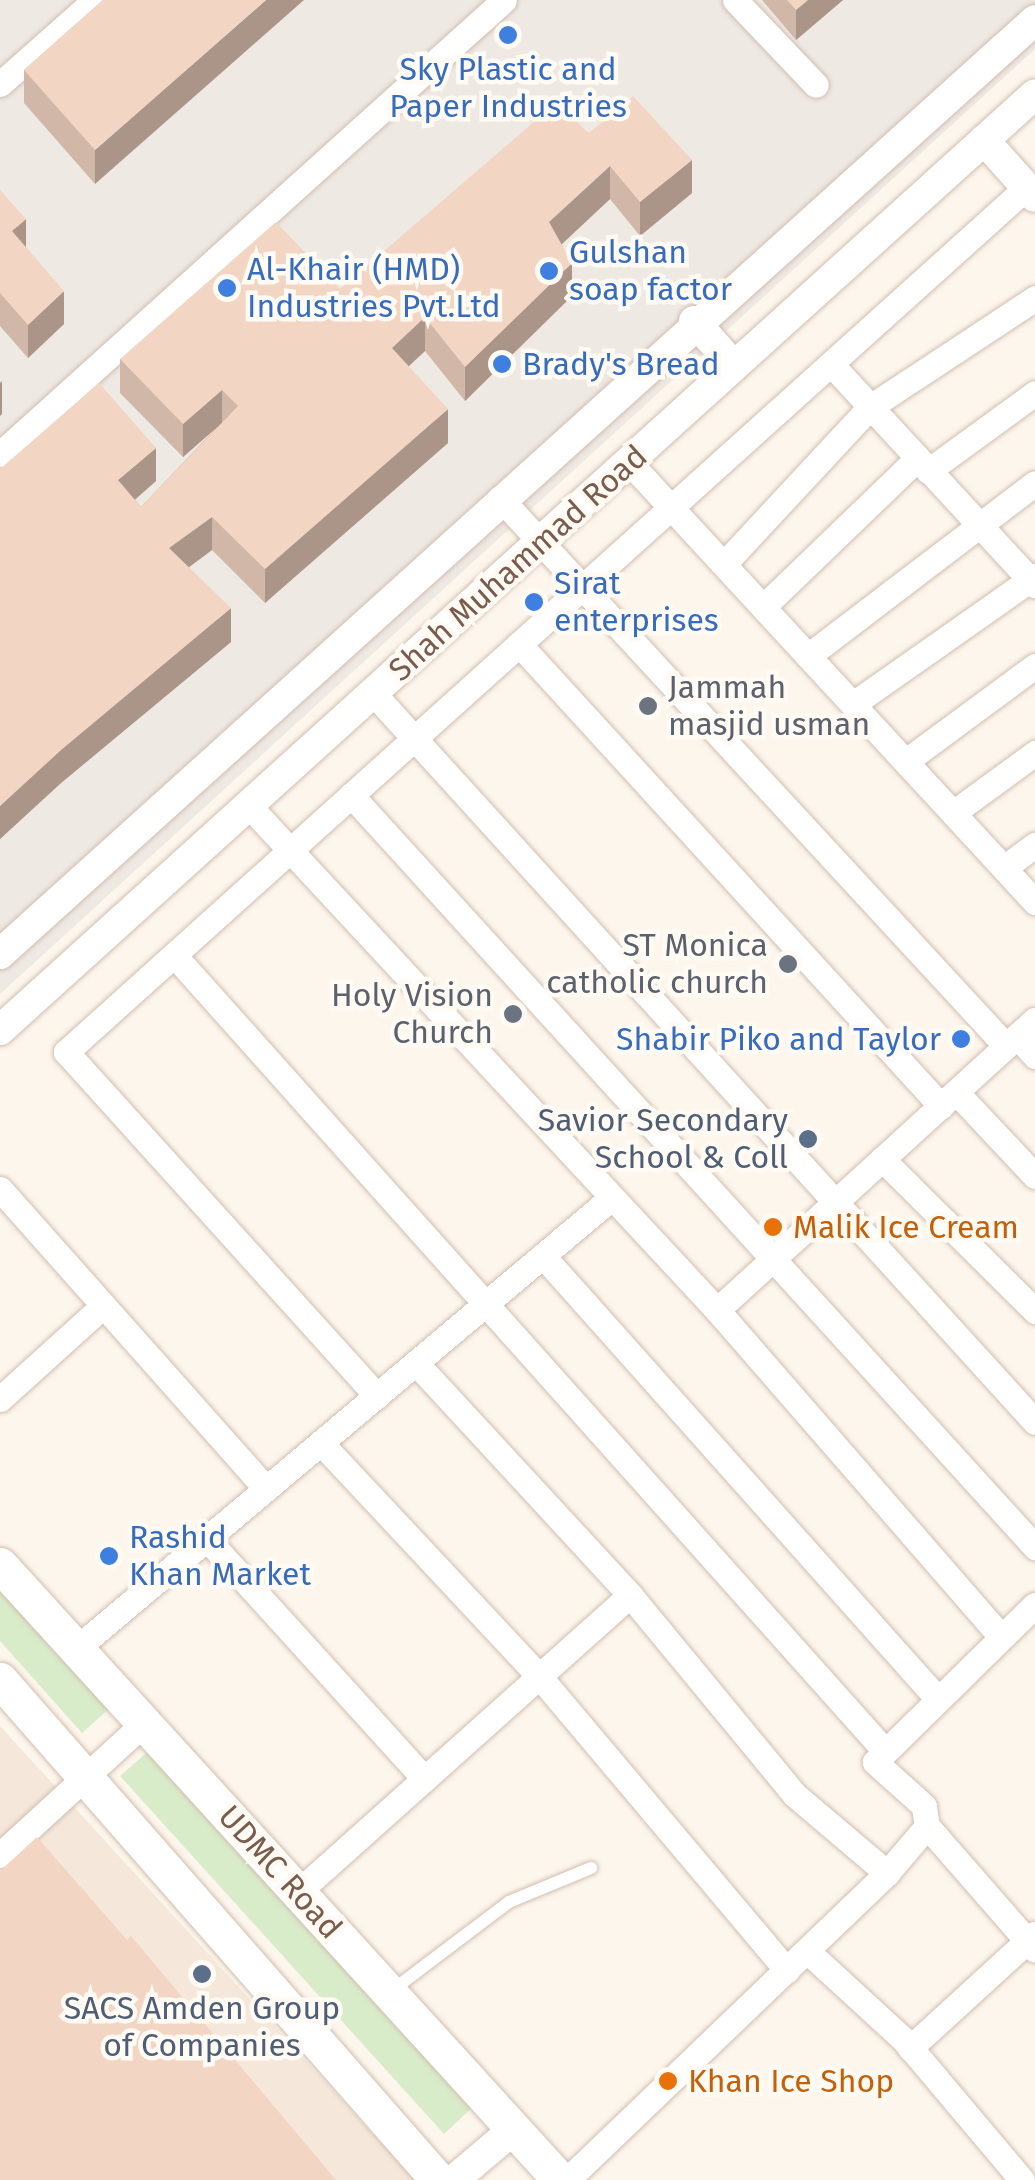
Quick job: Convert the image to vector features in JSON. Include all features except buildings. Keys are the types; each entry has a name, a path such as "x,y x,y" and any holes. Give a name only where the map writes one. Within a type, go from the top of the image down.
{"main road":[{"name":"UDMC Road","path":"0,1565 388,1994 563,2180"},
{"path":"0,1680 438,2180"}],"street":[{"path":"0,84 94,0"},
{"path":"0,454 504,0"},
{"path":"734,0 816,85"},
{"name":"Shah Muhammad Road","path":"0,954 694,321 1035,20"},
{"name":"Shah Muhammad Road","path":"0,1030 1035,94"},
{"path":"376,1396 66,1052 830,364 1032,192 984,140"},
{"path":"724,564 870,407 1035,298"},
{"path":"694,321 734,366"},
{"path":"830,364 976,524 1033,580 853,704"},
{"path":"763,607 922,465 1035,393"},
{"path":"628,462 1035,902"},
{"path":"808,656 976,524 1035,484"},
{"path":"500,498 1019,1034 1035,1056"},
{"path":"519,644 948,1099 1035,1176"},
{"path":"906,761 1035,666"},
{"path":"374,694 1035,1422"},
{"path":"953,813 1035,753"},
{"path":"351,795 776,1256 1035,1548"},
{"path":"250,807 610,1199 718,1310 999,1634"},
{"path":"1004,868 1035,845"},
{"path":"174,955 885,1751"},
{"path":"718,1310 1019,1034"},
{"path":"882,1159 1035,1311"},
{"path":"0,1189 266,1489"},
{"path":"77,1648 610,1199"},
{"path":"543,1256 937,1698"},
{"path":"0,1399 104,1306"},
{"path":"416,1363 630,1594 796,1795 887,1873"},
{"path":"321,1443 539,1676 788,1970"},
{"path":"207,1539 425,1778"},
{"path":"298,1892 630,1594"},
{"path":"910,2048 1032,1942 927,1826 924,1806 875,1762 999,1634 1035,1605"},
{"path":"0,1854 144,1722"},
{"path":"563,2180 808,1951 887,1873 927,1826"},
{"path":"808,1951 910,2048 1022,2180"},
{"path":"454,2180 513,2130"}],"lane":[{"path":"388,1994 510,1902 592,1868"}],"shaded area":[{"path":"0,0 1035,0 1035,49 0,994"},
{"path":"0,1726 415,2180 0,2180"}],"green space":[{"path":"0,1584 110,1708 82,1733 0,1641"},
{"path":"152,1748 475,2105 444,2134 120,1776"}],"place":[{"name":"Sky Plastic and Paper Industries","path":"508,35"},
{"name":"Gulshan soap factor","path":"549,271"},
{"name":"Al-Khair (HMD) Industries Pvt.Ltd","path":"227,288"},
{"name":"Brady's Bread","path":"502,364"},
{"name":"Sirat enterprises","path":"534,602"},
{"name":"Jammah masjid usman","path":"648,706"},
{"name":"ST Monica catholic church","path":"788,964"},
{"name":"Holy Vision Church","path":"513,1014"},
{"name":"Shabir Piko and Taylor","path":"961,1039"},
{"name":"Savior Secondary School & Coll","path":"808,1139"},
{"name":"Malik Ice Cream","path":"773,1227"},
{"name":"Rashid Khan Market","path":"109,1556"},
{"name":"SACS Amden Group of Companies","path":"202,1974"},
{"name":"Khan Ice Shop","path":"668,2081"}]}
